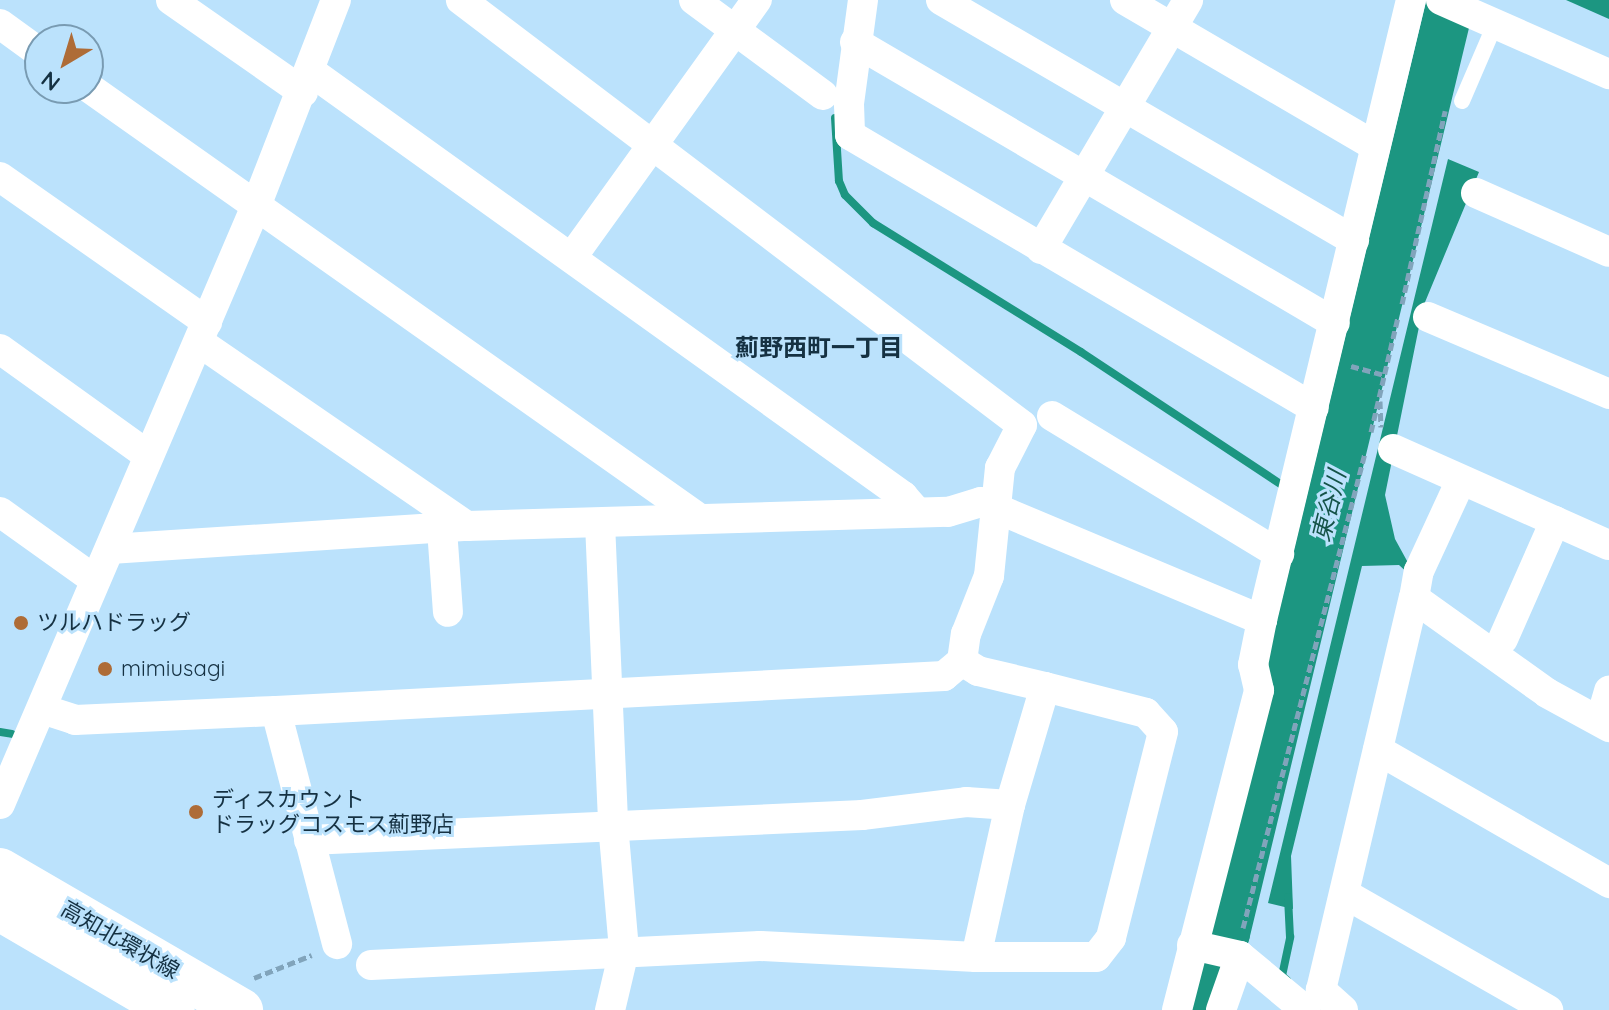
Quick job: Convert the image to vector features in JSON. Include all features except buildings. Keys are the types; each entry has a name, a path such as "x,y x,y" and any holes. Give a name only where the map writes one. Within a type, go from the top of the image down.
{"main road":[{"name":"高知北環状線","path":"0,870 242,997"},
{"name":"高知北環状線","path":"0,909 173,1010"}],"street":[{"path":"171,0 306,81 572,257 903,496 916,511"},
{"path":"0,804 256,206 336,0"},
{"path":"42,709 75,720 276,711 607,690 944,676 962,661 966,634 989,576 1000,468 1022,425 461,0"},
{"path":"694,0 823,95"},
{"path":"572,257 757,0"},
{"path":"863,0 855,42 850,135 1314,408"},
{"path":"941,0 1354,240"},
{"path":"1125,0 1375,146"},
{"path":"1041,249 1188,0"},
{"path":"1177,1010 1259,690 1253,665 1262,620 1411,0"},
{"path":"1453,5 1609,74"},
{"path":"0,24 24,41"},
{"path":"855,42 1335,323"},
{"path":"104,98 696,516"},
{"path":"0,177 454,527"},
{"path":"1476,193 1609,252"},
{"path":"1428,317 1609,394"},
{"path":"0,349 149,456"},
{"path":"1052,416 1279,554"},
{"path":"1385,446 1609,545"},
{"path":"1343,1010 1321,990 1416,584 1461,480"},
{"path":"110,549 454,527 600,523 696,516 948,512 981,502 1262,620"},
{"path":"0,512 95,580"},
{"path":"1503,639 1555,521"},
{"path":"600,523 613,824 624,951 610,1010"},
{"path":"448,612 454,527"},
{"path":"1416,584 1547,693 1608,707"},
{"path":"371,965 760,946 976,957 1096,957 1115,924 1163,732 1146,713 978,671 962,661"},
{"path":"976,957 1010,805 1045,687"},
{"path":"276,711 337,944"},
{"path":"1378,750 1609,883"},
{"path":"309,840 862,815 966,802 1010,805"},
{"path":"1345,894 1548,1010"},
{"path":"1192,945 1240,956 1305,1010"},
{"path":"1221,1010 1240,956"}],"lane":[{"path":"1456,98 1496,22"}],"path":[{"path":"1240,956 1456,98"},
{"path":"1341,363 1385,375"},
{"path":"1379,399 1385,446"},
{"path":"242,997 337,944"}],"shaded area":[{"path":"1566,0 1609,0 1609,19"},
{"path":"1448,159 1479,172 1423,307 1385,495 1395,539 1412,570 1410,575 1399,565 1362,566 1291,856 1293,909 1268,903"}],"waterway":[{"name":"東谷川","path":"1201,1010 1226,933 1451,0"},
{"path":"835,118 839,181 845,195 873,223 1081,352 1285,487"},
{"path":"0,732 12,734"},
{"path":"1287,980 1282,976 1290,937 1288,897"}],"place":[{"name":"ツルハドラッグ","path":"21,623"},
{"name":"mimiusagi","path":"105,669"},
{"name":"ディスカウント ドラッグコスモス薊野店","path":"196,812"}],"district":[{"name":"薊野西町一丁目","path":"819,348"}]}
